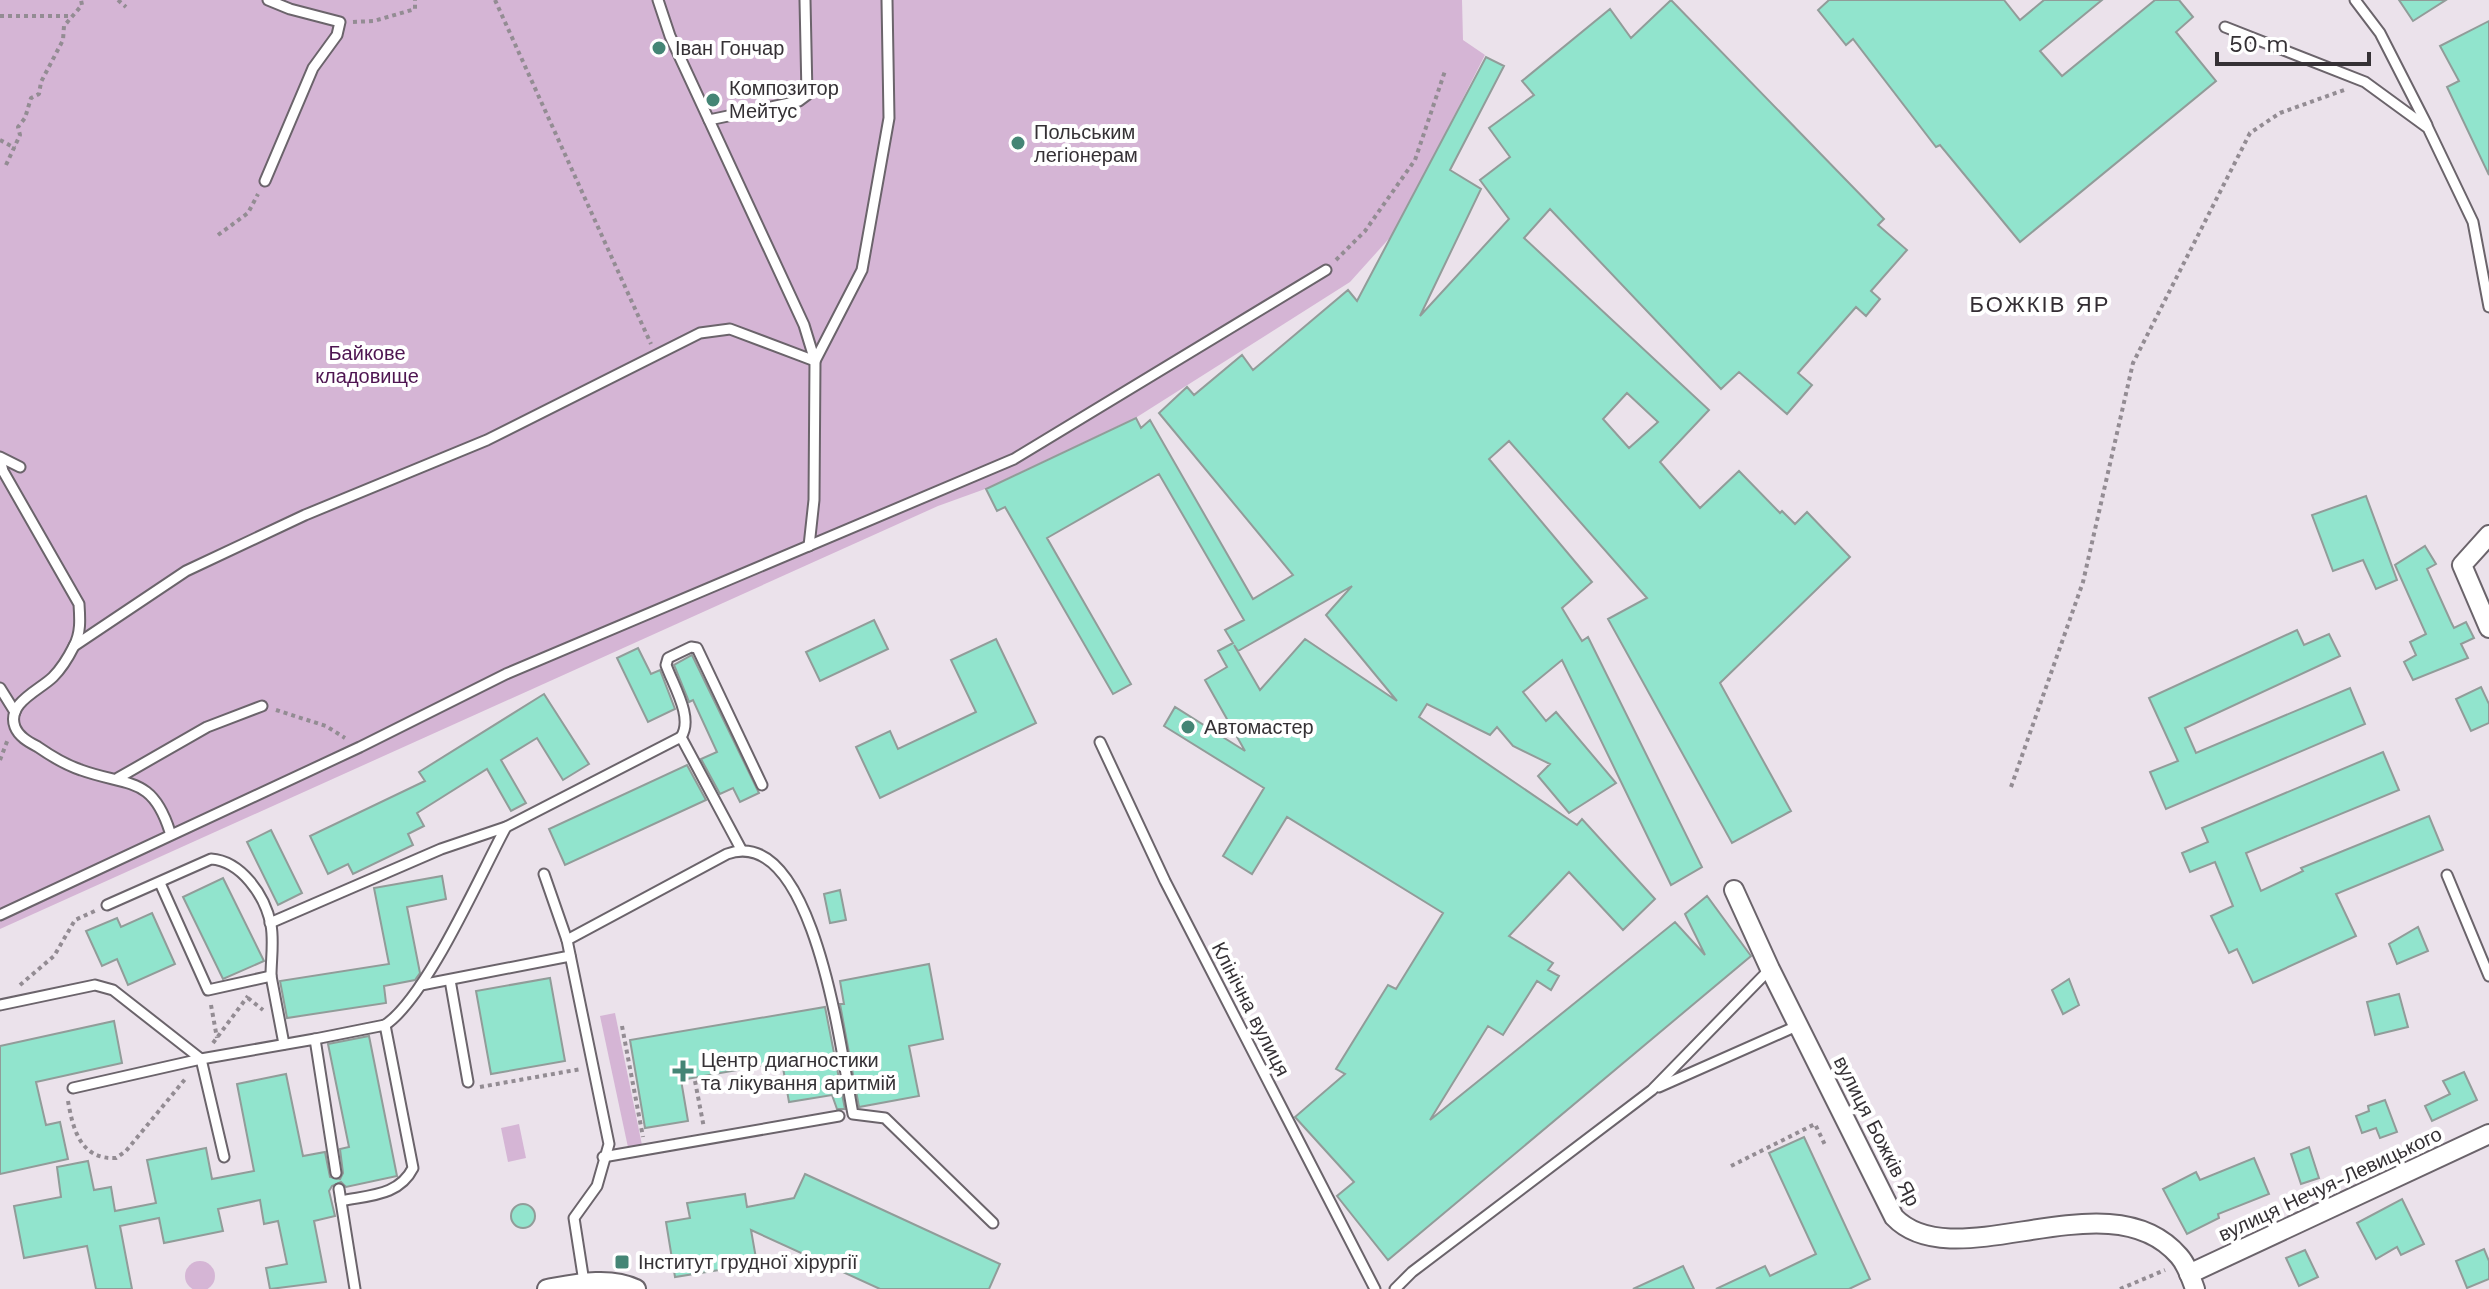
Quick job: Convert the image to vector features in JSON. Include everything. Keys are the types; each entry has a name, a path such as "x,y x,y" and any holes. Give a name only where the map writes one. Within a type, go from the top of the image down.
{"street":[{"path":"2489,535 2462,565 2489,628"},
{"name":"вулиця Божків Яр","path":"1734,890 1894,1217 1915,1235 1944,1239 2097,1224 2141,1229 2164,1242 2189,1275"},
{"name":"вулиця Нечуя-Левицького","path":"2189,1275 2489,1134"},
{"path":"547,1289 584,1282 626,1285 636,1289"}],"lane":[{"path":"265,181 313,68 337,35 340,22 268,0"},
{"path":"658,0 670,36 771,250 815,361 814,500 809,546"},
{"path":"709,120 799,101 807,95 805,0"},
{"path":"815,361 862,270 889,118 887,0"},
{"path":"2355,0 2380,33 2473,222 2489,307"},
{"path":"2225,27 2365,82 2428,128"},
{"path":"0,915 170,832 360,747 506,674 1014,459 1326,270"},
{"path":"74,646 186,571 305,515 487,440 700,333 730,329 815,361"},
{"path":"0,458 3,471 79,604 80,627 74,646 56,675 23,700 15,712 14,726 22,737 40,749 83,771 118,778 149,792 164,814 170,832"},
{"path":"0,458 20,467"},
{"path":"270,923 441,849 506,827 681,737 686,729 685,717 666,665 668,658 691,647 697,648 762,785"},
{"path":"0,688 15,712"},
{"path":"118,778 207,727 262,706"},
{"path":"681,737 741,849"},
{"name":"Клінічна вулиця","path":"1100,742 1165,881 1375,1289"},
{"path":"73,1088 201,1059 385,1025 396,1018 421,985 506,827"},
{"path":"567,940 741,849 755,850 770,859 800,898 825,978 853,1114 885,1118 993,1223"},
{"path":"107,905 211,859 227,860 247,876 270,923 267,977 284,1044"},
{"path":"544,874 567,940 609,1144 597,1186 574,1218 584,1282"},
{"path":"2447,875 2489,976"},
{"path":"160,883 208,990 267,977"},
{"path":"421,985 570,956"},
{"path":"1395,1289 1412,1272 1652,1090 1770,969"},
{"path":"450,980 468,1082"},
{"path":"0,1005 95,985 113,990 201,1059 224,1157"},
{"path":"341,1201 395,1190 407,1181 413,1168 385,1025"},
{"path":"1652,1090 1799,1025"},
{"path":"315,1039 336,1173"},
{"path":"603,1157 839,1116"},
{"path":"339,1189 355,1289"}],"path":[{"path":"6,165 20,135 18,127 25,118 31,98 39,94 71,16 82,5 81,0"},
{"path":"118,0 126,7"},
{"path":"340,22 374,21 415,9 415,0"},
{"path":"495,0 656,355"},
{"path":"0,16 49,13 71,16"},
{"path":"1326,270 1365,231 1415,160 1445,71"},
{"path":"2011,787 2083,582 2133,363 2140,349 2250,133 2280,113 2365,82"},
{"path":"0,140 15,148"},
{"path":"218,235 248,213 265,181"},
{"path":"262,706 326,726 360,747"},
{"path":"11,993 54,956 75,920 107,905"},
{"path":"73,1088 68,1103 78,1140 89,1152 116,1158 126,1151 247,997 267,977"},
{"path":"231,985 280,1023"},
{"path":"208,990 217,1038"},
{"path":"622,1026 646,1151"},
{"path":"468,1082 475,1088 595,1067"},
{"path":"689,1132 704,1129 695,1081"},
{"path":"1731,1166 1815,1124 1825,1145"},
{"path":"2120,1289 2189,1275"}],"green space":[{"name":"Байкове кладовище","path":"0,0 1462,0 1463,40 1485,55 1395,232 1350,282 1137,417 985,489 938,506 0,929"},
{"path":"615,1013 643,1150 629,1152 600,1016"},
{"path":"519,1124 526,1158 508,1162 501,1128"},
{"path":"200,1261 211,1265 215,1276 211,1287 200,1291 189,1287 185,1276 189,1265"}],"building":[{"path":"1671,0 1884,219 1878,225 1907,250 1871,291 1880,299 1866,316 1856,307 1798,373 1812,385 1787,414 1739,372 1721,389 1550,209 1524,238 1709,410 1660,462 1700,508 1739,471 1795,524 1807,512 1850,557 1720,683 1791,811 1732,843 1608,619 1647,598 1509,441 1489,459 1592,582 1562,608 1582,641 1588,637 1702,867 1671,885 1562,660 1523,692 1546,721 1556,712 1616,783 1569,813 1538,776 1550,764 1513,746 1497,727 1490,735 1427,704 1419,717 1577,825 1582,819 1655,899 1623,930 1569,872 1509,936 1553,963 1548,970 1559,976 1551,990 1537,981 1503,1035 1488,1026 1430,1120 1675,922 1705,955 1685,914 1707,896 1751,956 1388,1260 1337,1196 1354,1182 1295,1117 1345,1074 1336,1069 1388,985 1396,989 1443,913 1287,817 1252,874 1223,856 1264,788 1164,726 1175,707 1245,751 1205,680 1227,667 1218,651 1233,643 1225,630 1244,620 1159,474 1047,538 1131,684 1113,694 1005,507 997,511 986,489 1136,418 1141,428 1150,420 1253,599 1293,575 1159,413 1187,387 1194,395 1242,355 1253,370 1348,290 1357,301 1486,57 1504,66 1450,170 1481,189 1420,316 1509,219 1480,180 1510,157 1489,128 1534,95 1522,81 1610,9 1631,38","holes":["1627,393 1658,422 1629,448 1603,419","1352,586 1326,615 1397,701 1305,639 1260,690 1234,645 1238,651"]},
{"path":"1829,0 2004,0 2020,20 2044,0 2102,0 2040,51 2062,76 2155,0 2179,0 2193,17 2176,32 2216,81 2020,242 1940,145 1936,147 1853,39 1846,45 1818,10"},
{"path":"2399,0 2446,0 2413,21"},
{"path":"2489,21 2489,175 2447,87 2459,81 2440,46"},
{"path":"2366,496 2397,580 2376,589 2363,560 2333,571 2312,515"},
{"path":"2425,546 2436,564 2427,569 2454,628 2466,622 2474,638 2461,644 2468,658 2413,680 2404,662 2416,655 2410,642 2426,634 2395,565"},
{"path":"874,620 888,649 820,681 806,652"},
{"path":"2297,630 2304,645 2329,634 2340,656 2185,728 2196,753 2350,688 2365,724 2166,809 2150,772 2178,761 2149,698"},
{"path":"996,639 1036,723 880,798 856,747 890,731 898,749 976,712 951,660"},
{"path":"638,648 651,674 660,670 675,709 648,722 617,658"},
{"path":"692,655 759,793 740,802 733,788 720,794 701,759 717,752 693,700 689,702 674,665"},
{"path":"2481,687 2489,704 2489,723 2471,731 2456,699"},
{"path":"544,694 589,764 563,780 537,738 501,760 526,803 511,811 487,769 417,813 424,826 408,834 413,845 353,874 348,864 328,874 310,836 425,781 419,772"},
{"path":"2383,752 2399,790 2246,853 2261,891 2303,871 2301,868 2429,816 2443,850 2336,894 2356,936 2253,983 2237,949 2229,953 2211,916 2233,906 2215,862 2190,872 2182,853 2208,842 2202,828"},
{"path":"687,765 706,800 565,865 549,829"},
{"path":"271,830 302,893 278,905 247,842"},
{"path":"442,876 446,899 407,907 420,973 415,980 384,986 386,1003 287,1018 280,981 389,964 374,888"},
{"path":"223,878 264,961 223,979 183,897"},
{"path":"840,890 846,920 830,923 824,894"},
{"path":"152,913 175,964 128,985 117,959 102,966 86,931 117,918 121,927"},
{"path":"2418,927 2428,951 2397,964 2389,944"},
{"path":"929,964 943,1039 909,1046 919,1096 859,1107 840,1004 844,1004 840,981"},
{"path":"550,978 565,1061 491,1074 476,991"},
{"path":"2069,979 2079,1005 2063,1014 2052,990"},
{"path":"2399,994 2408,1027 2375,1035 2367,1002"},
{"name":"Центр диагностики та лікування аритмій","path":"825,1007 845,1109 837,1109 832,1095 789,1102 782,1062 681,1080 688,1121 645,1128 630,1040"},
{"path":"114,1021 122,1063 36,1082 46,1125 60,1122 68,1159 0,1174 0,1046"},
{"path":"369,1036 397,1176 346,1187 341,1182 332,1186 329,1191 335,1216 314,1221 326,1282 270,1289 266,1268 287,1264 278,1221 264,1224 260,1200 218,1209 223,1231 164,1243 159,1218 120,1226 132,1289 96,1289 87,1246 24,1258 14,1206 61,1197 57,1167 88,1161 94,1190 111,1187 115,1211 156,1203 147,1160 206,1148 212,1179 254,1171 237,1084 286,1074 303,1156 325,1152 330,1177 340,1179 343,1173 340,1149 349,1147 328,1044"},
{"path":"2464,1072 2477,1100 2432,1121 2425,1106 2450,1094 2443,1081"},
{"path":"2385,1100 2397,1132 2380,1138 2376,1128 2362,1133 2356,1116 2369,1111 2368,1106"},
{"path":"1804,1137 1870,1279 1849,1289 1716,1289 1765,1266 1770,1276 1816,1254 1769,1153"},
{"path":"2309,1147 2319,1178 2301,1184 2291,1154"},
{"path":"2254,1158 2269,1194 2218,1214 2219,1218 2187,1234 2163,1189 2196,1172 2200,1180"},
{"path":"805,1174 1000,1264 989,1289 880,1289 751,1230 757,1264 675,1277 666,1222 690,1218 687,1203 745,1194 747,1207 794,1198"},
{"path":"2402,1199 2424,1244 2401,1255 2397,1247 2376,1259 2357,1223"},
{"path":"523,1204 532,1207 535,1216 532,1225 523,1228 514,1225 511,1216 514,1207"},
{"path":"2484,1249 2489,1261 2489,1279 2467,1288 2456,1261"},
{"path":"2305,1250 2318,1277 2299,1286 2286,1258"},
{"path":"1683,1266 1694,1289 1633,1289"}],"place":[{"name":"Іван Гончар","path":"659,48"},
{"name":"Композитор Мейтус","path":"713,100"},
{"name":"Польським легіонерам","path":"1018,143"},
{"name":"Автомастер","path":"1188,727"},
{"name":"Центр диагностики та лікування аритмій","path":"683,1071"},
{"name":"Інститут грудної хірургії","path":"622,1262"}],"district":[{"name":"БОЖКІВ ЯР","path":"2040,304"}]}
